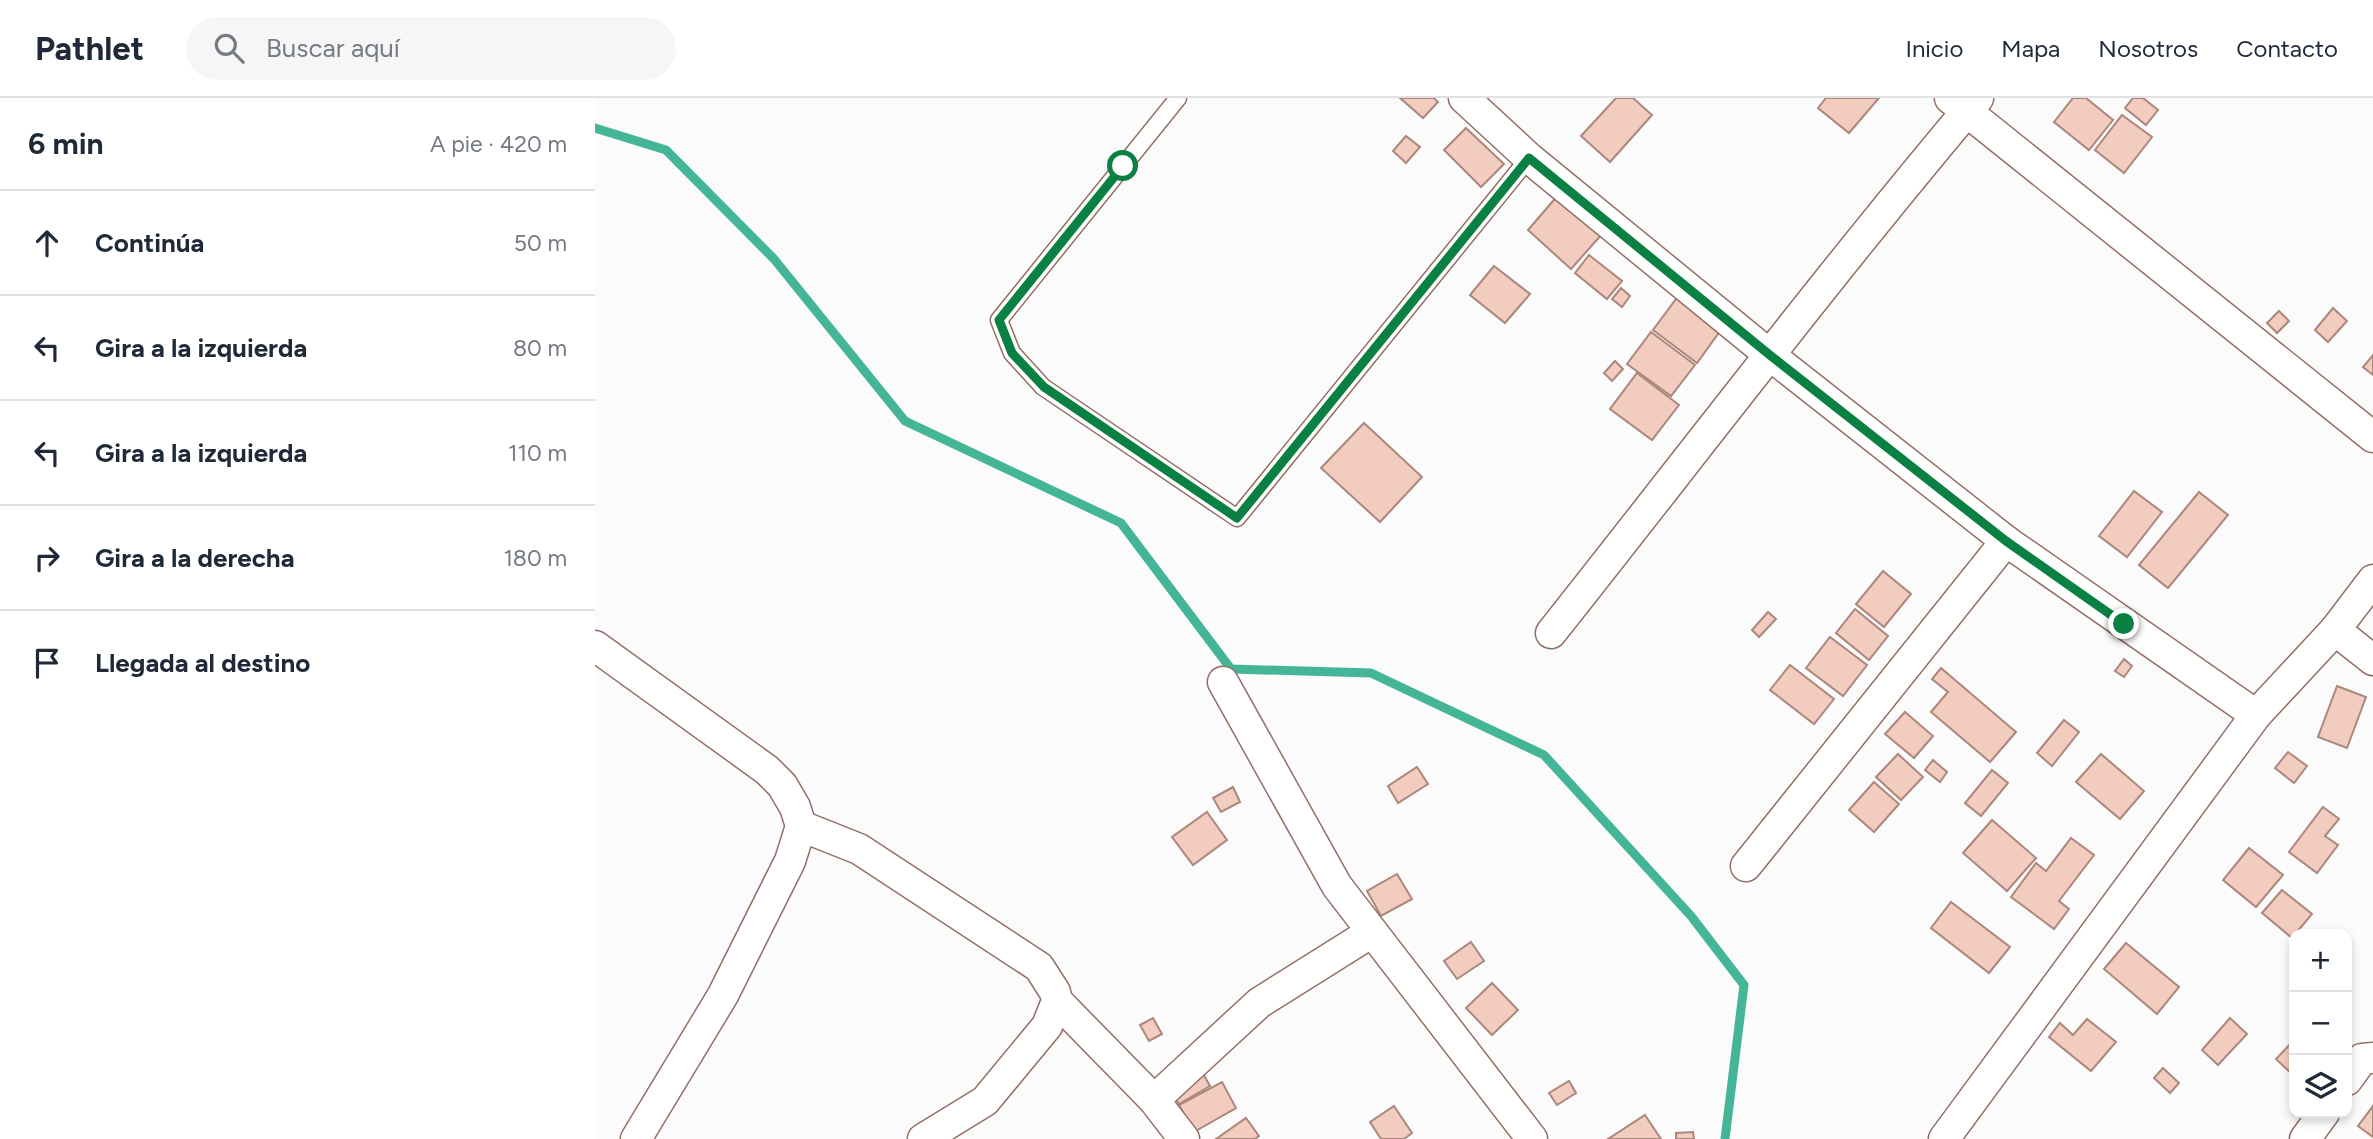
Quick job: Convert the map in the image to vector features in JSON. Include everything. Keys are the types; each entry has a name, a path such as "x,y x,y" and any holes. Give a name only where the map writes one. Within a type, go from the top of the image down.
{"street":[{"path":"1464,98 1529,158 1771,356 2006,541 2256,715"},
{"path":"1551,633 1771,356 1806,306 1965,103 2373,437"},
{"path":"1745,866 2006,541"},
{"path":"1944,1139 2256,715 2335,630 2373,580"},
{"path":"2335,630 2373,660"},
{"path":"595,646 767,770 782,785 795,807 801,826 790,862 723,995 636,1139"},
{"path":"1223,682 1336,886 1532,1139"},
{"path":"801,826 859,849 1039,967 1055,992 1057,1001 1154,1100 1184,1139"},
{"path":"1154,1100 1259,1003 1372,932"},
{"path":"923,1139 985,1101 1047,1026 1057,1001"},
{"path":"2352,1072 2361,1059 2373,1058"},
{"path":"2305,1139 2320,1118"}],"lane":[{"path":"1178,98 999,320 1012,353 1044,387 1237,518 1529,158"}],"building":[{"path":"1400,98 1434,98 1438,102 1423,118"},
{"path":"1616,98 1633,98 1652,115 1610,162 1581,136"},
{"path":"1826,98 1879,98 1849,133 1818,108"},
{"path":"2073,98 2086,98 2113,120 2089,150 2054,122"},
{"path":"2133,98 2143,98 2158,110 2146,125 2125,108"},
{"path":"2122,115 2152,137 2124,173 2095,150"},
{"path":"1466,128 1504,164 1481,187 1444,150"},
{"path":"1406,136 1420,147 1406,163 1393,151"},
{"path":"1559,194 1603,233 1571,269 1528,230"},
{"path":"1589,255 1622,281 1607,299 1575,273"},
{"path":"1494,266 1530,294 1505,323 1470,295"},
{"path":"1621,288 1630,296 1622,307 1612,299"},
{"path":"1679,295 1723,327 1697,363 1653,330"},
{"path":"2333,308 2347,321 2328,342 2315,330"},
{"path":"2279,311 2289,321 2277,333 2267,323"},
{"path":"1651,332 1695,365 1671,396 1627,364"},
{"path":"2373,355 2373,375 2363,367"},
{"path":"1615,361 1623,369 1612,381 1604,373"},
{"path":"1637,373 1679,405 1652,440 1610,409"},
{"path":"1364,423 1422,477 1380,522 1321,468"},
{"path":"2134,491 2162,512 2127,557 2099,536"},
{"path":"2199,492 2228,515 2168,588 2139,565"},
{"path":"1883,571 1911,594 1884,627 1856,604"},
{"path":"1855,609 1888,636 1869,660 1836,633"},
{"path":"1768,612 1776,619 1759,637 1752,630"},
{"path":"1830,637 1867,665 1843,696 1806,668"},
{"path":"2124,659 2132,666 2124,677 2115,671"},
{"path":"1790,665 1834,699 1814,724 1770,690"},
{"path":"1941,668 2016,732 1990,762 1931,712 1948,692 1932,679"},
{"path":"2337,686 2366,697 2347,748 2318,737"},
{"path":"1905,712 1933,736 1914,758 1885,734"},
{"path":"2064,720 2079,732 2052,766 2037,753"},
{"path":"2288,752 2307,766 2294,783 2275,768"},
{"path":"1898,754 1923,777 1901,800 1876,777"},
{"path":"2101,754 2144,791 2120,819 2076,782"},
{"path":"1933,760 1947,772 1940,782 1925,770"},
{"path":"1417,767 1428,784 1398,803 1388,786"},
{"path":"1992,770 2008,783 1981,816 1965,803"},
{"path":"1874,782 1899,804 1874,832 1849,810"},
{"path":"1233,787 1240,802 1221,812 1213,798"},
{"path":"2323,807 2339,819 2325,836 2338,845 2317,873 2289,852"},
{"path":"1207,812 1227,840 1193,865 1172,837"},
{"path":"1992,820 2036,858 2007,891 1963,853"},
{"path":"2071,838 2094,855 2059,901 2069,909 2054,929 2011,897 2036,863 2046,871"},
{"path":"2249,848 2283,875 2256,907 2223,880"},
{"path":"1397,874 1412,899 1381,916 1367,891"},
{"path":"2282,890 2312,914 2300,929 2289,929 2289,936 2262,913"},
{"path":"1951,902 2010,947 1989,973 1931,928"},
{"path":"1471,942 1484,961 1457,979 1444,961"},
{"path":"2126,943 2179,987 2157,1014 2104,969"},
{"path":"1492,983 1518,1010 1492,1035 1466,1008"},
{"path":"1153,1018 1162,1034 1149,1041 1140,1025"},
{"path":"2230,1018 2247,1034 2218,1065 2202,1050"},
{"path":"2087,1019 2116,1042 2091,1071 2049,1037 2060,1023 2073,1035"},
{"path":"2289,1045 2289,1071 2276,1059"},
{"path":"2163,1068 2179,1083 2170,1093 2154,1078"},
{"path":"1202,1072 1210,1086 1179,1104 1170,1090"},
{"path":"1569,1081 1576,1093 1557,1105 1549,1093"},
{"path":"1222,1082 1236,1108 1194,1132 1179,1105"},
{"path":"1394,1106 1412,1133 1404,1139 1381,1139 1370,1122"},
{"path":"2373,1106 2373,1137 2358,1126"},
{"path":"1645,1115 1661,1139 1608,1139"},
{"path":"1246,1118 1259,1136 1255,1139 1216,1139"},
{"path":"1693,1132 1694,1139 1676,1139 1676,1133"}],"waterway":[{"path":"595,128 666,150 774,259 905,421 1121,523 1231,669 1371,673 1544,755 1691,916 1744,985 1725,1139"}],"route":[{"path":"1123,166 999,320 1012,353 1044,387 1237,518 1529,158 1771,356 2006,541 2124,624"}]}
